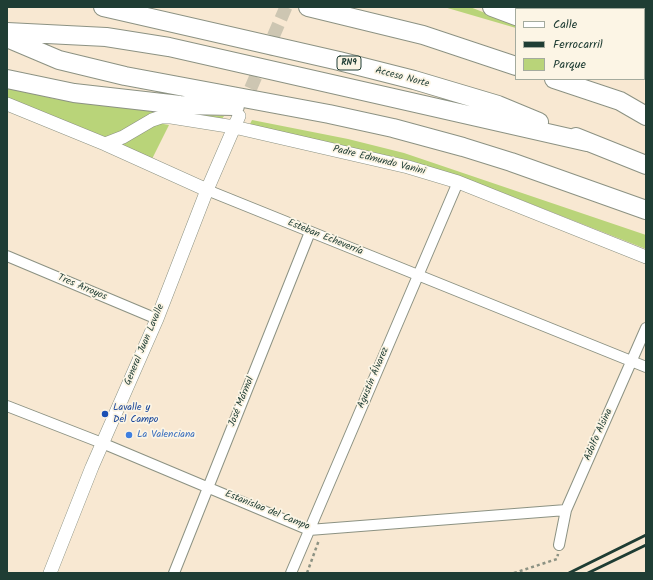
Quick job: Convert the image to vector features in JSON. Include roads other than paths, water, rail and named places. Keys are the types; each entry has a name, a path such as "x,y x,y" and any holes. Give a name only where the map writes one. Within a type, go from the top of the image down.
{"highway":[{"name":"Acceso Norte","path":"103,7 339,61 414,80 498,105 646,165"},
{"path":"308,7 423,35 515,66"},
{"path":"492,7 515,16"},
{"path":"7,32 113,38 208,55 587,142"},
{"path":"7,38 60,60 92,68 282,107 329,114 386,126 463,147 646,210"},
{"path":"7,79 74,94 180,105 282,107"},
{"path":"557,80 620,101 646,105"},
{"path":"620,101 646,116"}],"street":[{"name":"Esteban Echeverría","path":"7,104 105,144 207,190 646,367"},
{"name":"Padre Edmundo Vanini","path":"105,144 123,137 152,120 161,117 236,122 408,166 458,182 646,257"},
{"name":"General Juan Lavalle","path":"50,573 102,443 157,319 207,190 236,122"},
{"name":"Agustín Álvarez","path":"291,573 458,182"},
{"name":"José Mármol","path":"174,573 310,232"},
{"name":"Tres Arroyos","path":"7,256 157,319"},
{"name":"Adolfo Alsina","path":"559,545 566,510 646,328"},
{"name":"Estanislao del Campo","path":"7,406 102,443 309,530 566,510"}],"tunnel":[{"path":"243,106 286,7"}],"railway":[{"path":"569,573 646,535"},
{"path":"588,573 646,545"}],"place":[{"name":"Lavalle y Del Campo","path":"105,414"},
{"name":"La Valenciana","path":"129,435"}]}
